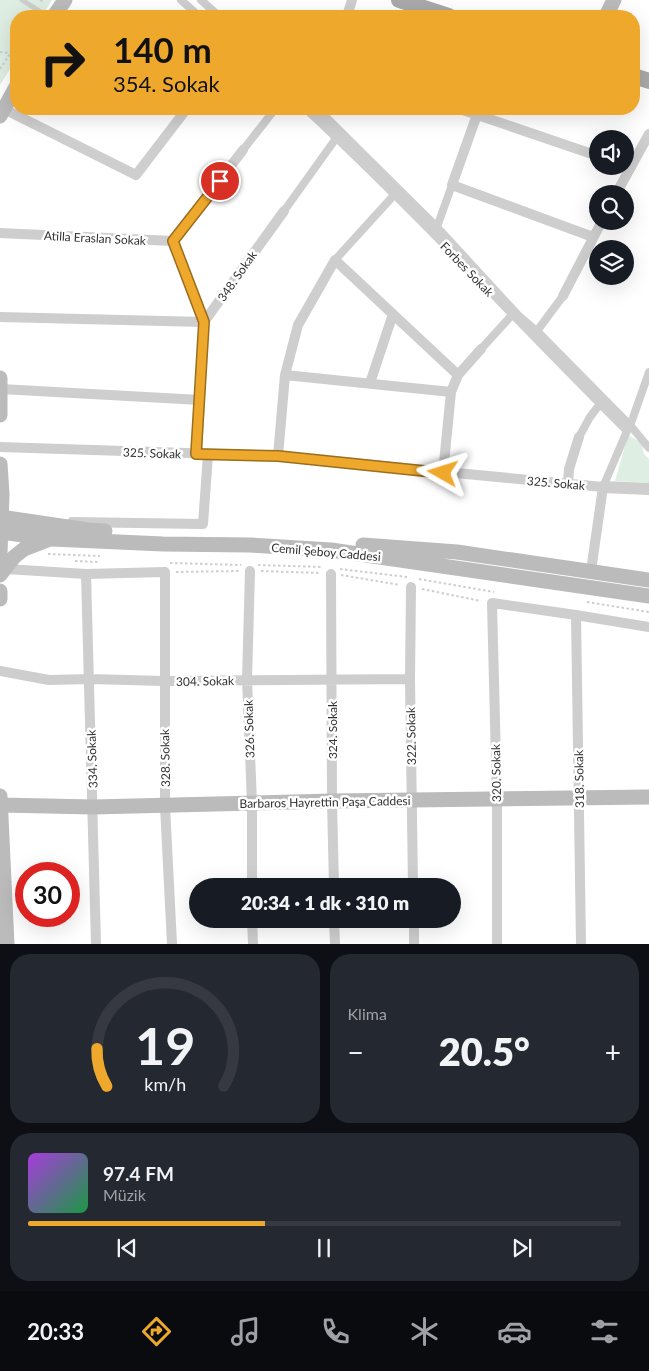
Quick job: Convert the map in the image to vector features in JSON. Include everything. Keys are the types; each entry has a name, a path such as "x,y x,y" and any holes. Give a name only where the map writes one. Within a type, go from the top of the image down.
{"main road":[{"path":"400,0 431,10"},
{"path":"2,113 10,98"},
{"path":"0,414 1,383"},
{"path":"0,464 2,494 0,555"},
{"name":"Cemil Şeboy Caddesi","path":"0,524 36,521 88,530 333,543 457,552 649,580"},
{"name":"Cemil Şeboy Caddesi","path":"0,524 52,539 331,550 649,596"},
{"path":"3,572 14,557 24,548 52,539"},
{"path":"0,591 0,599"},
{"path":"0,796 6,944"},
{"name":"Barbaros Hayrettin Paşa Caddesi","path":"0,805 94,807 332,801 649,797"}],"street":[{"path":"181,0 192,10"},
{"path":"201,0 212,10"},
{"path":"2,113 136,176 180,115"},
{"path":"196,454 204,322 173,241 269,115"},
{"name":"Forbes Sokak","path":"313,115 395,194 600,404 629,428"},
{"name":"Forbes Sokak","path":"324,115 436,226 518,315 537,331 649,448"},
{"path":"436,226 477,115"},
{"path":"489,115 589,153"},
{"path":"634,156 649,134"},
{"name":"348. Sokak","path":"204,322 337,137"},
{"path":"452,184 593,237"},
{"path":"278,456 284,375 298,326 335,260 395,194"},
{"path":"537,331 563,296 597,230"},
{"name":"Atilla Eraslan Sokak","path":"0,233 173,241"},
{"path":"335,260 458,375"},
{"path":"370,383 393,314"},
{"path":"443,473 451,392 458,375 512,316"},
{"path":"0,317 204,322"},
{"path":"591,571 603,487 629,428 649,372"},
{"path":"284,375 451,392"},
{"path":"1,383 200,400"},
{"path":"568,484 569,469 579,437 600,404"},
{"name":"325. Sokak","path":"0,447 278,456 603,487"},
{"path":"36,521 203,524 208,455"},
{"path":"603,487 649,489"},
{"name":"326. Sokak","path":"250,571 247,680 252,803 252,878"},
{"path":"3,572 86,574"},
{"name":"328. Sokak","path":"86,574 165,572 165,806 172,944"},
{"name":"334. Sokak","path":"86,574 94,807 96,944"},
{"name":"324. Sokak","path":"331,574 334,878"},
{"name":"322. Sokak","path":"411,586 410,679 414,878"},
{"name":"320. Sokak","path":"497,944 492,603 576,615"},
{"path":"576,615 649,627"},
{"name":"318. Sokak","path":"576,615 581,944"},
{"name":"304. Sokak","path":"0,671 49,680 410,679"},
{"path":"252,928 252,944"},
{"path":"334,928 335,944"},
{"path":"414,928 414,944"}],"lane":[{"path":"22,0 38,10"}],"path":[{"path":"0,69 10,54"}],"green space":[{"path":"0,0 52,0 46,10 10,10 10,69 0,85"},
{"path":"628,435 642,443 644,454 649,459 649,483 615,481"}],"route":[{"path":"220,181 173,241 204,322 196,454 278,456 443,473"}]}
